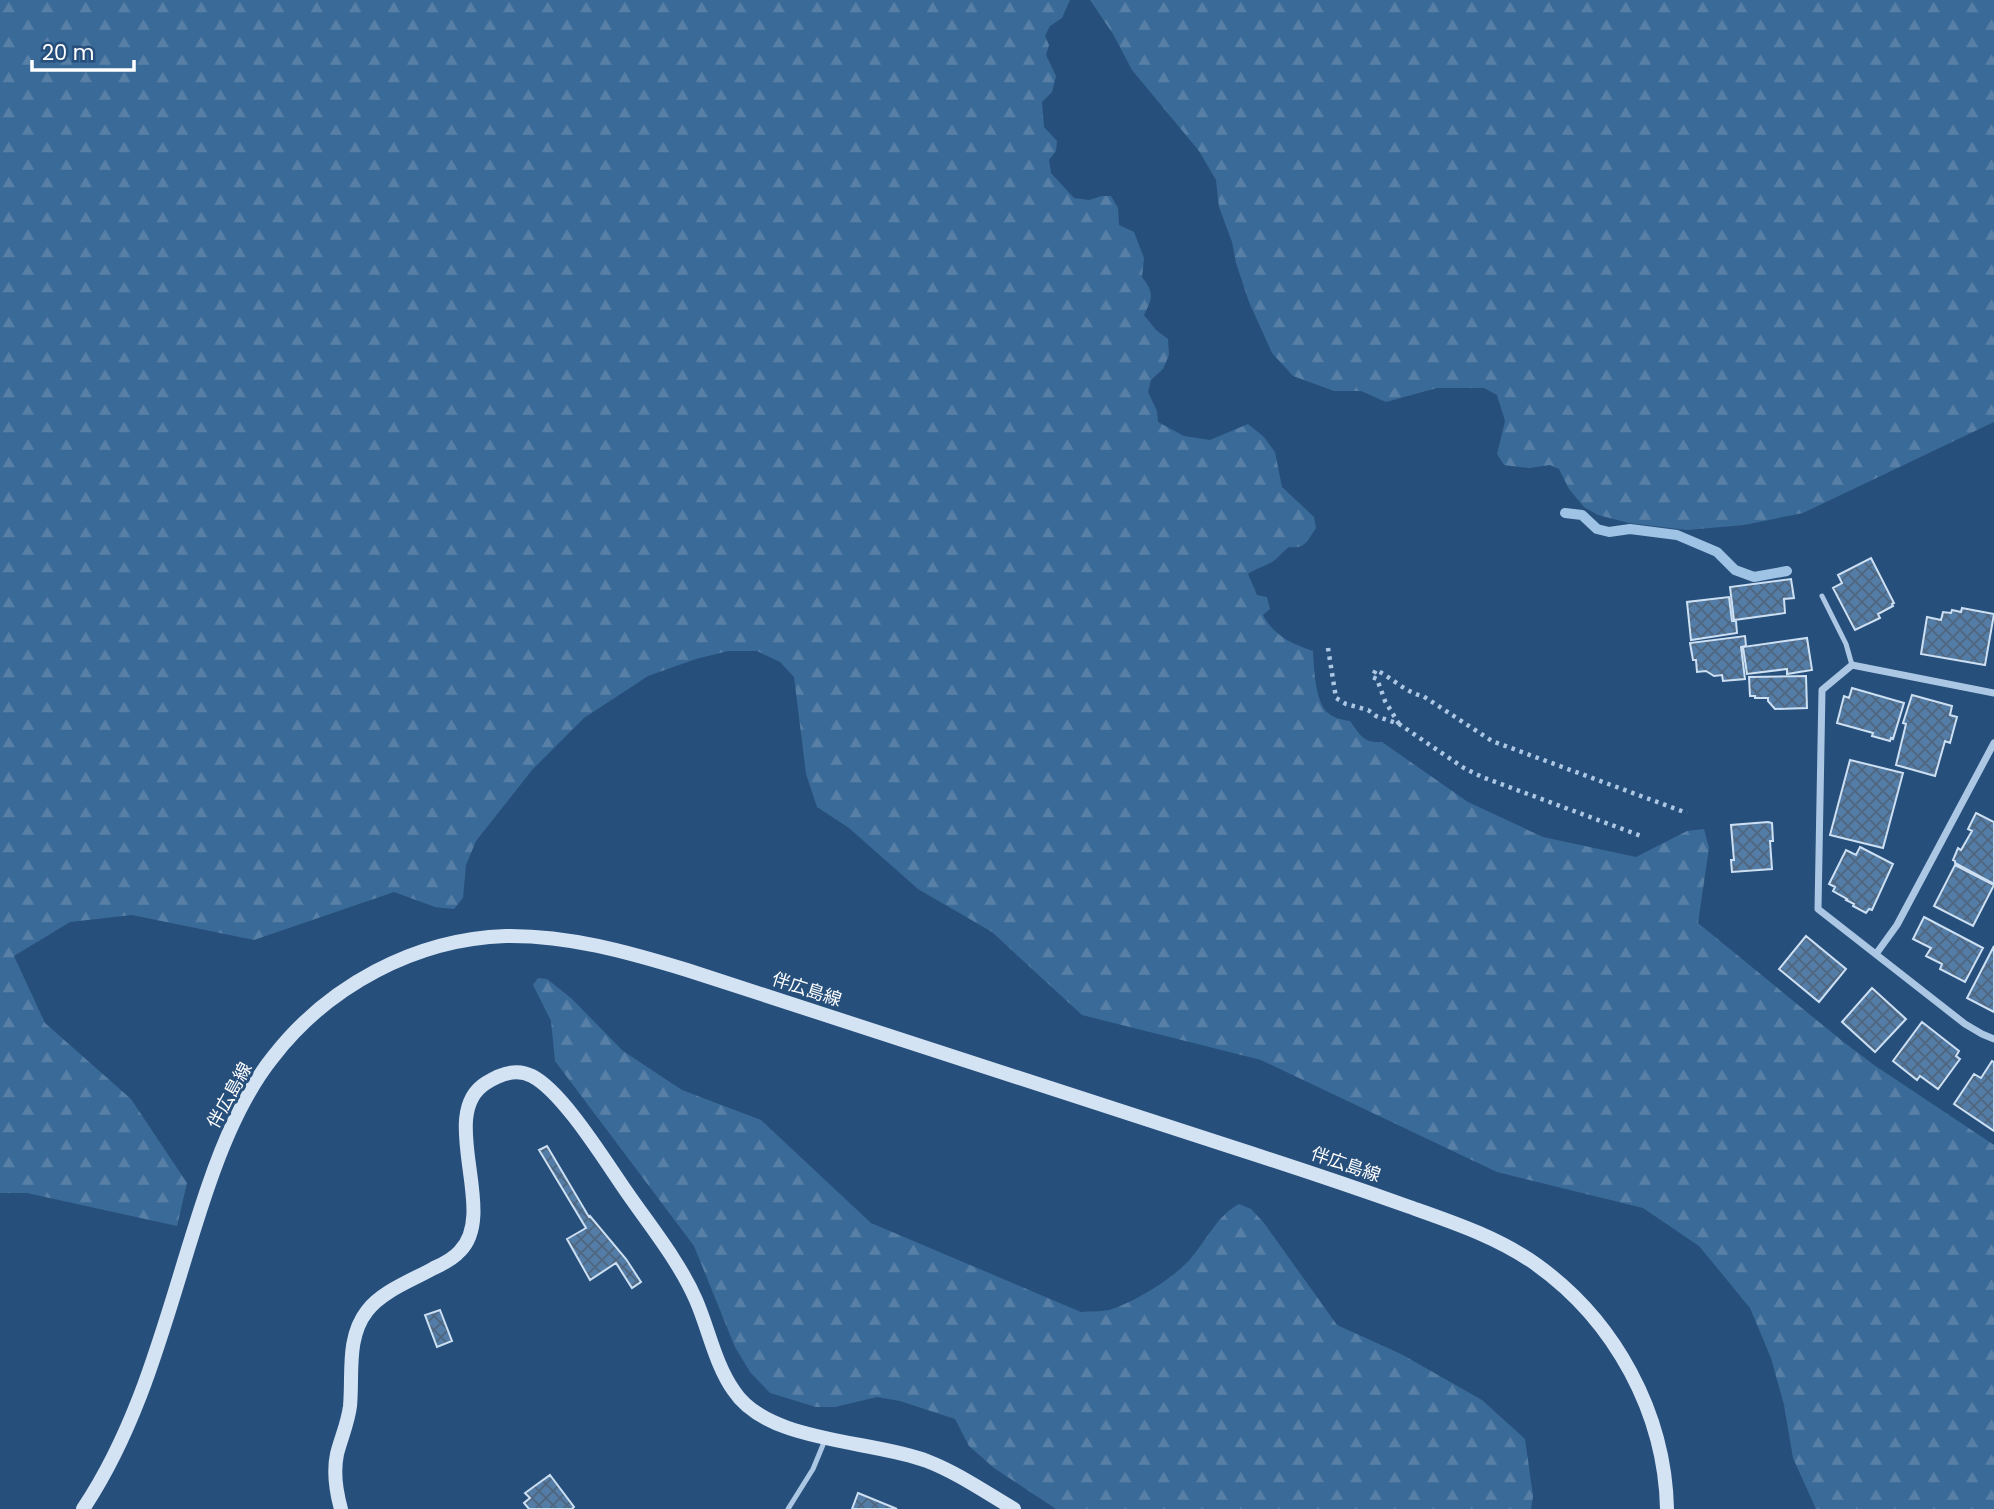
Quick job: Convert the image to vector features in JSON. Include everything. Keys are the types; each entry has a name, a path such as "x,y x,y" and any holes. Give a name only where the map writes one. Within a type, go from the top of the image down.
{"main road":[{"name":"伴広島線","path":"83,1509 121,1444 137,1403 223,1147 250,1092 272,1058 297,1029 355,982 382,968 446,944 506,936 571,940 644,957 1344,1183 1472,1229 1505,1245 1537,1265 1571,1294 1597,1320 1620,1352 1641,1392 1658,1441 1667,1489 1667,1509"},
{"path":"341,1509 335,1480 336,1457 350,1410 353,1342 359,1322 369,1307 388,1293 448,1261 462,1250 470,1232 473,1207 465,1122 470,1099 483,1084 503,1074 519,1072 532,1076 547,1087 586,1134 680,1268 696,1299 721,1368 732,1390 744,1405 768,1420 794,1429 925,1460 963,1478 1014,1509"}],"street":[{"path":"1994,693 1852,665 1822,690 1818,909 1965,1024 1994,1038"},
{"path":"1877,954 1897,925 1994,743"}],"lane":[{"path":"1822,596 1846,644 1852,665"},
{"path":"788,1509 813,1469 826,1438"}],"path":[{"path":"1328,648 1336,698 1346,704 1368,710 1376,716 1399,724 1464,768 1482,777 1644,836"},
{"path":"1399,724 1385,701 1377,679 1372,677 1376,670 1415,694 1423,696 1492,741 1687,813"}],"green space":[{"path":"0,0 1070,0 1062,18 1050,26 1045,36 1049,45 1046,55 1056,76 1052,92 1042,102 1044,127 1057,141 1056,151 1049,160 1051,173 1074,198 1089,200 1111,196 1118,208 1119,225 1134,232 1144,258 1142,277 1151,295 1144,315 1156,330 1168,339 1169,355 1163,369 1151,380 1148,392 1157,411 1158,422 1184,436 1210,440 1248,424 1264,437 1275,452 1282,487 1314,517 1316,528 1306,543 1299,547 1289,547 1273,562 1248,574 1257,595 1267,597 1270,609 1263,615 1272,628 1290,642 1313,651 1320,701 1328,713 1350,721 1363,738 1382,742 1468,802 1543,837 1636,857 1687,831 1704,829 1709,848 1698,923 1874,1065 1994,1145 1994,1509 1816,1509 1793,1458 1784,1405 1771,1358 1750,1308 1699,1246 1643,1208 1497,1172 1261,1060 1082,1015 992,932 918,889 849,828 817,807 806,774 794,677 780,662 757,651 728,651 648,676 584,718 532,770 476,841 466,865 463,898 454,909 435,907 394,892 254,940 132,915 70,922 14,956 45,1023 131,1099 187,1183 177,1226 27,1193 0,1193"},
{"path":"1090,0 1994,0 1994,422 1803,513 1744,525 1687,530 1629,523 1598,515 1584,507 1569,489 1559,469 1550,465 1529,468 1504,465 1497,454 1505,421 1497,395 1484,388 1437,388 1386,402 1361,391 1334,391 1293,376 1272,353 1249,302 1219,207 1216,180 1199,151 1132,70 1113,34"},
{"path":"538,978 547,979 571,998 623,1051 682,1090 761,1120 871,1223 1081,1312 1109,1310 1154,1288 1185,1265 1219,1221 1232,1209 1239,1204 1251,1209 1264,1223 1337,1325 1401,1354 1482,1400 1525,1439 1533,1496 1531,1509 1056,1509 994,1468 969,1446 955,1419 900,1401 877,1397 835,1407 816,1407 770,1393 750,1372 735,1347 694,1246 555,1061 551,1021 533,985"}],"building":[{"path":"1871,558 1894,603 1878,614 1880,618 1855,630 1833,588 1842,583 1838,575"},
{"path":"1791,579 1794,598 1784,599 1785,613 1734,620 1730,587"},
{"path":"1729,597 1732,621 1736,621 1737,633 1691,640 1687,602"},
{"path":"1962,608 1994,614 1985,665 1921,654 1927,617 1941,620 1943,612 1961,612"},
{"path":"1745,636 1746,646 1741,647 1745,679 1723,681 1722,675 1697,672 1690,643"},
{"path":"1807,638 1812,670 1787,674 1787,669 1747,674 1743,647"},
{"path":"1806,676 1807,708 1775,709 1768,698 1750,696 1749,677"},
{"path":"1852,688 1904,703 1893,739 1890,741 1872,736 1873,733 1837,723 1844,696 1849,698"},
{"path":"1912,695 1952,706 1950,715 1957,717 1950,743 1945,741 1935,776 1896,765 1906,724 1903,723"},
{"path":"1850,760 1903,773 1883,848 1830,835"},
{"path":"1976,813 1994,822 1994,884 1953,860 1958,848 1961,850 1972,831 1968,829"},
{"path":"1772,823 1772,869 1732,872 1731,860 1734,860 1731,825"},
{"path":"1860,847 1893,864 1872,910 1869,909 1866,913 1833,891 1835,887 1829,884 1846,850 1856,855"},
{"path":"1955,865 1994,885 1973,926 1934,906"},
{"path":"1924,917 1983,948 1965,982 1940,969 1942,964 1926,956 1931,948 1913,939"},
{"path":"1806,936 1846,969 1819,1002 1779,969"},
{"path":"1994,946 1994,1012 1967,998"},
{"path":"1872,988 1906,1019 1875,1052 1842,1022"},
{"path":"1922,1022 1959,1051 1956,1056 1960,1059 1938,1089 1920,1076 1917,1080 1893,1061"},
{"path":"1992,1061 1994,1131 1954,1104 1974,1074 1981,1078"},
{"path":"547,1146 589,1217 626,1259 641,1282 632,1288 616,1263 590,1280 567,1239 586,1228 539,1150"},
{"path":"440,1310 452,1341 437,1347 425,1315"},
{"path":"550,1475 574,1507 572,1509 529,1509 524,1503 530,1498 525,1493"},
{"path":"858,1493 897,1509 852,1509"}],"waterway":[{"path":"1565,513 1582,515 1597,529 1609,532 1630,529 1677,535 1717,552 1735,570 1754,577 1787,571"}]}
